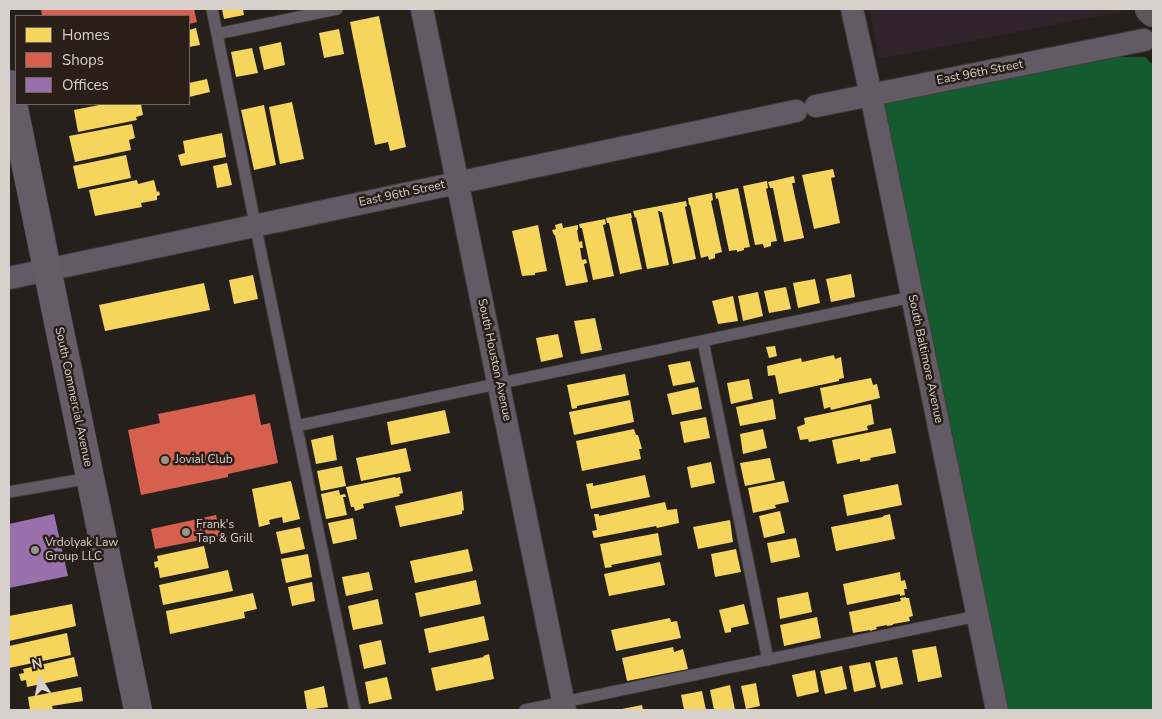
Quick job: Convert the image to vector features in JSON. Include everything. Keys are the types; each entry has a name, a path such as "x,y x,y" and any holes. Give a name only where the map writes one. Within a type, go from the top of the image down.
{"highway":[{"path":"1149,9 1153,12"}],"main road":[{"name":"South Commercial Avenue","path":"9,84 138,710"}],"street":[{"name":"South Houston Avenue","path":"422,9 565,706"},
{"name":"South Baltimore Avenue","path":"852,9 997,710"},
{"name":"East 96th Street","path":"9,278 871,95 1144,40"}],"lane":[{"path":"212,9 354,710"},
{"path":"217,34 337,9"},
{"path":"296,426 912,296"},
{"path":"703,340 768,660"},
{"path":"9,492 90,478"},
{"path":"525,710 565,706 768,660 977,616"}],"shaded area":[{"path":"869,9 1134,9 879,59"}],"green space":[{"path":"1091,57 1145,57 1153,65 1153,710 1008,710 883,98"}],"building: Homes":[{"path":"222,9 243,9 244,15 224,19"},
{"path":"379,16 406,147 390,151 388,142 375,145 350,22"},
{"path":"196,28 200,45 190,47 190,30"},
{"path":"339,29 344,54 324,58 319,33"},
{"path":"281,42 285,65 264,70 259,47"},
{"path":"252,48 258,73 236,77 231,52"},
{"path":"207,79 210,92 190,97 190,83"},
{"path":"292,102 304,159 280,164 269,107"},
{"path":"99,105 141,105 143,115 136,117 137,120 78,132 74,110"},
{"path":"264,105 276,165 254,170 241,110"},
{"path":"132,124 135,138 129,140 131,150 75,162 69,136"},
{"path":"222,133 226,157 181,166 178,155 185,153 183,141"},
{"path":"126,155 131,178 78,189 73,166"},
{"path":"227,163 232,185 217,188 213,166"},
{"path":"833,169 835,177 831,178 840,223 814,229 802,175"},
{"path":"794,176 795,183 792,183 804,238 784,242 773,188 770,188 768,182"},
{"path":"137,180 138,184 154,180 157,192 159,191 160,195 157,196 157,200 141,203 142,207 95,216 89,190"},
{"path":"767,181 768,188 766,189 777,241 771,242 771,246 764,248 763,244 755,245 743,186"},
{"path":"738,188 750,247 737,252 737,250 729,251 718,198 716,199 715,193"},
{"path":"712,193 713,200 711,201 722,252 715,254 715,258 709,260 708,256 701,258 688,198"},
{"path":"686,201 687,206 685,207 696,259 673,264 662,212 658,211 669,265 647,269 636,217 633,211"},
{"path":"631,213 642,269 620,274 609,223 607,223 606,218"},
{"path":"605,219 606,224 603,225 614,276 593,280 582,228 580,228 579,224"},
{"path":"562,223 563,228 578,225 579,242 582,241 583,248 580,248 582,260 586,259 587,263 584,264 588,282 566,286 555,235 552,230 556,229 555,225"},
{"path":"538,225 547,271 535,273 535,275 522,276 512,231"},
{"path":"851,274 855,297 831,302 826,279"},
{"path":"253,275 258,299 234,304 229,280"},
{"path":"815,279 820,303 798,308 793,283"},
{"path":"204,283 210,310 105,331 99,305"},
{"path":"786,287 791,309 769,313 764,291"},
{"path":"758,292 763,316 743,321 738,296"},
{"path":"733,296 738,321 718,324 712,301"},
{"path":"595,318 602,350 581,354 574,321"},
{"path":"558,334 563,357 541,362 536,338"},
{"path":"775,346 777,356 769,358 766,347"},
{"path":"834,355 835,359 841,357 844,378 839,379 839,381 779,394 775,375 768,376 767,366 801,358 802,362"},
{"path":"690,361 695,382 673,386 668,365"},
{"path":"625,374 629,395 577,406 577,408 572,409 567,385"},
{"path":"871,378 873,385 877,384 880,398 831,410 830,407 824,409 820,388"},
{"path":"749,379 753,399 731,404 727,383"},
{"path":"698,387 702,409 672,415 667,394"},
{"path":"773,399 776,419 740,426 736,407"},
{"path":"630,400 634,422 574,435 569,412"},
{"path":"871,404 874,424 867,426 868,430 809,442 808,439 800,440 797,427 805,424 804,418"},
{"path":"445,410 450,433 391,445 387,422"},
{"path":"706,417 710,438 684,443 680,422"},
{"path":"891,428 896,453 870,458 871,460 860,462 860,459 837,464 832,440"},
{"path":"634,429 642,449 639,449 641,459 582,471 576,441"},
{"path":"763,429 767,448 743,454 740,434"},
{"path":"333,435 337,460 316,464 311,440"},
{"path":"406,448 411,471 361,481 356,458"},
{"path":"770,458 775,480 745,486 740,463"},
{"path":"711,462 715,483 691,488 687,467"},
{"path":"342,466 346,486 321,491 317,471"},
{"path":"645,475 650,497 591,509 586,484 593,483 593,486"},
{"path":"400,477 403,493 399,494 400,496 363,504 364,508 355,511 354,507 351,507 346,487"},
{"path":"291,481 300,519 283,523 282,517 269,520 270,524 259,527 252,489"},
{"path":"784,481 789,502 775,505 776,508 753,513 748,488"},
{"path":"898,484 902,505 847,516 843,495"},
{"path":"339,490 340,495 345,494 346,497 343,497 347,515 326,519 321,494"},
{"path":"462,491 464,510 462,514 400,527 395,506"},
{"path":"665,502 667,510 677,509 679,523 594,538 592,531 597,530 594,514 599,514 599,516"},
{"path":"780,511 785,533 764,538 759,516"},
{"path":"890,514 895,539 836,551 831,527"},
{"path":"353,518 357,539 333,544 328,523"},
{"path":"730,520 733,542 698,549 693,527"},
{"path":"300,527 305,549 281,554 276,532"},
{"path":"658,533 662,555 611,565 612,567 605,568 600,544"},
{"path":"796,538 800,557 771,563 767,543"},
{"path":"204,546 209,568 160,578 158,567 155,568 154,562 158,561 157,556"},
{"path":"468,549 473,571 415,583 410,561"},
{"path":"736,549 741,572 715,577 711,554"},
{"path":"308,554 312,577 286,583 281,559"},
{"path":"660,562 665,585 609,596 604,574"},
{"path":"228,570 233,591 163,605 159,585"},
{"path":"369,572 373,590 346,596 342,577"},
{"path":"900,572 901,581 905,580 907,589 904,589 905,595 900,596 900,594 847,605 843,584"},
{"path":"476,580 481,604 420,617 415,593"},
{"path":"312,582 315,601 292,606 288,587"},
{"path":"808,592 812,612 780,619 777,598"},
{"path":"253,593 257,609 244,612 245,618 170,634 166,611"},
{"path":"900,598 909,598 913,616 909,617 910,621 876,627 877,629 870,631 853,633 849,612 901,601"},
{"path":"378,599 383,624 353,630 348,606"},
{"path":"72,604 76,626 9,641 9,616"},
{"path":"744,604 749,624 731,628 731,632 725,633 719,610"},
{"path":"484,616 489,640 429,653 424,629"},
{"path":"817,617 821,638 784,646 780,625"},
{"path":"670,618 671,622 677,621 681,638 616,651 611,630"},
{"path":"67,633 71,655 9,668 9,646"},
{"path":"381,640 386,664 364,669 359,645"},
{"path":"936,646 942,677 918,682 912,650"},
{"path":"673,647 674,652 683,649 688,669 627,681 622,658"},
{"path":"489,654 494,679 436,691 431,668 484,657"},
{"path":"74,657 78,676 27,687 26,680 21,681 19,674 24,673 23,669"},
{"path":"897,657 903,684 881,689 875,661"},
{"path":"870,662 876,687 854,692 849,666"},
{"path":"842,666 847,689 825,694 820,671"},
{"path":"815,670 819,692 797,697 792,675"},
{"path":"387,677 392,699 369,704 365,682"},
{"path":"756,683 760,706 746,709 741,686"},
{"path":"730,685 735,710 714,710 710,690"},
{"path":"324,686 328,707 307,710 304,691"},
{"path":"81,687 83,701 52,706 53,710 30,710 28,697"},
{"path":"702,691 706,710 684,710 681,695"},
{"path":"642,705 643,710 622,709"}],"building: Shops":[{"path":"41,9 194,9 197,22 190,24 190,15 42,15"},
{"path":"255,394 261,425 270,423 278,463 228,474 228,477 141,495 128,430 160,423 158,414"},
{"name":"Frank's Tap & Grill","path":"216,515 221,536 155,549 151,529"}],"building: Offices":[{"name":"Vrdolyak Law Group LLC","path":"54,514 68,576 9,588 9,524"}],"place":[{"name":"Jovial Club","path":"165,460"},
{"name":"Frank's Tap & Grill","path":"186,532"},
{"name":"Vrdolyak Law Group LLC","path":"35,550"}]}
